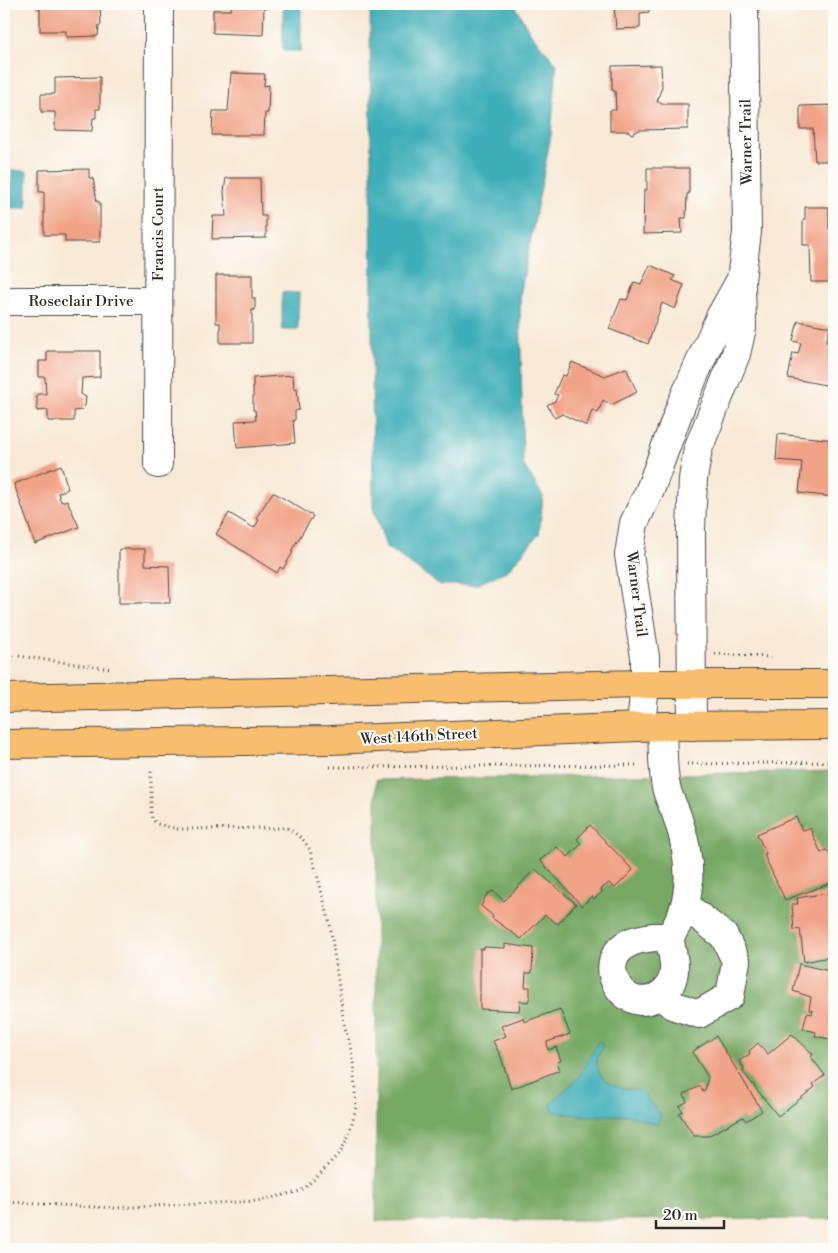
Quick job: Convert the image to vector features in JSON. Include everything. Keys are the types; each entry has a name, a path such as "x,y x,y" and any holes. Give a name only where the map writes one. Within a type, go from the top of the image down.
{"main road":[{"path":"4,698 645,684 834,684"},
{"name":"West 146th Street","path":"4,744 330,740 651,726 834,725"}],"street":[{"name":"Francis Court","path":"158,464 159,4"},
{"name":"Warner Trail","path":"692,726 690,530 693,479 698,449 736,354 742,328 741,280 747,232 744,4"},
{"name":"Warner Trail","path":"669,937 678,925 686,906 689,886 687,862 678,818 666,789 651,726 645,684 645,657 629,556 634,524 650,490 668,439 720,317 741,280"},
{"name":"Roseclair Drive","path":"4,301 158,301"},
{"path":"668,439 698,449"},
{"path":"660,996 675,1006 699,1014 730,996 736,961 724,936 686,906"},
{"path":"669,937 674,971 667,990 660,996 640,1001 622,993 612,975 613,964 620,950 632,941 669,937"}],"path":[{"path":"695,764 834,762"},
{"path":"4,1202 114,1208 257,1201 284,1196 301,1191 316,1178 341,1151 349,1135 356,1107 356,1080 344,1023 330,924 310,850 302,838 287,828 178,829 157,824 152,819 151,810 151,768"}],"green space":[{"path":"834,771 834,1219 376,1221 376,780"}],"water":[{"path":"370,4 514,4 531,34 557,64 551,135 520,296 523,464 543,496 539,534 508,570 476,585 440,585 386,547 373,508"},
{"path":"283,7 301,7 301,51 283,51"},
{"path":"12,170 27,171 27,208 11,208"},
{"path":"282,292 299,293 298,330 282,330"},
{"path":"599,1040 603,1045 596,1061 601,1076 605,1081 617,1087 639,1090 661,1115 657,1124 628,1115 587,1116 554,1112 551,1105 553,1101 579,1077"}],"building":[{"path":"37,4 100,4 101,25 99,25 98,36 66,37 66,31 40,31 40,8 37,8"},
{"path":"231,4 269,4 269,8 264,8 263,35 213,33 213,10 231,10"},
{"path":"614,4 649,4 649,12 640,13 640,28 616,29"},
{"path":"661,65 662,86 657,102 661,102 661,104 688,104 688,129 639,130 632,134 628,131 610,131 610,110 616,110 615,91 612,90 612,66"},
{"path":"231,73 265,74 264,86 269,85 268,113 265,113 264,135 212,135 213,111 228,111"},
{"path":"100,77 100,109 96,109 96,118 93,118 92,131 55,130 55,112 41,112 41,94 55,94 55,78"},
{"path":"834,105 834,161 815,161 813,129 800,129 800,106"},
{"path":"647,168 689,168 689,194 687,194 686,218 681,218 682,233 643,234 644,190 647,190"},
{"path":"89,169 89,178 93,178 97,202 100,202 100,242 65,242 65,235 44,235 44,192 39,192 39,170"},
{"path":"226,178 260,178 261,216 266,216 266,238 212,239 213,216 226,216 224,192"},
{"path":"805,207 829,207 829,229 834,229 834,282 811,282 810,245 803,245"},
{"path":"650,265 675,276 672,280 684,285 675,309 662,303 648,344 609,329 621,299 627,300 634,282 641,284"},
{"path":"216,275 252,275 252,298 255,298 255,310 252,310 252,343 220,343 220,323 216,323"},
{"path":"798,321 830,327 826,342 834,344 834,374 831,386 788,378 793,353 798,354 801,343 793,341"},
{"path":"47,351 100,351 100,377 82,378 81,394 86,397 85,406 81,410 74,411 74,421 48,421 48,410 37,411 37,394 46,394 45,377 39,377 39,361 47,361"},
{"path":"572,362 605,376 626,368 637,392 611,405 603,400 598,413 592,410 587,426 562,414 555,418 547,405 555,401 558,395 554,394 562,375 566,376"},
{"path":"293,375 294,389 297,388 299,410 295,411 295,420 293,420 295,443 237,448 235,421 256,420 255,410 253,410 253,378"},
{"path":"778,434 834,440 834,497 799,493 802,462 776,460"},
{"path":"61,465 68,489 58,493 61,502 67,500 79,527 35,544 14,484"},
{"path":"273,492 313,516 291,551 293,552 283,569 280,567 277,573 216,534 229,513 254,528 259,520 256,518"},
{"path":"119,549 145,549 145,565 169,566 170,603 119,603"},
{"path":"796,817 802,830 810,828 821,853 826,850 831,853 834,859 834,882 785,900 764,855 766,854 757,834"},
{"path":"590,825 633,870 615,888 609,883 601,889 602,892 594,899 592,896 582,906 540,860 557,847 568,857 581,844 577,839"},
{"path":"535,869 576,904 558,924 545,915 521,939 492,918 493,916 481,906 487,894 493,891 504,901"},
{"path":"834,892 834,956 804,962 800,929 794,930 792,904 798,904 797,898"},
{"path":"505,944 533,948 532,973 526,973 525,987 530,987 530,997 528,1002 520,1001 519,1011 480,1009 480,949 484,949 484,947 505,948"},
{"path":"799,964 834,972 834,1040 815,1036 816,1032 803,1029 807,1013 812,1014 813,1011 809,1010 811,997 793,991"},
{"path":"560,1009 570,1034 547,1042 548,1050 556,1047 561,1061 557,1062 560,1070 511,1089 501,1057 493,1041 506,1036 501,1026 523,1018 524,1022"},
{"path":"792,1034 813,1054 811,1057 825,1075 813,1084 815,1087 778,1116 742,1071 744,1068 739,1061 750,1054 749,1051 758,1043 768,1054"},
{"path":"716,1036 762,1111 746,1121 743,1117 708,1136 694,1136 679,1113 683,1111 679,1106 687,1102 684,1094 700,1086 703,1092 705,1091 708,1077 692,1052"}]}
